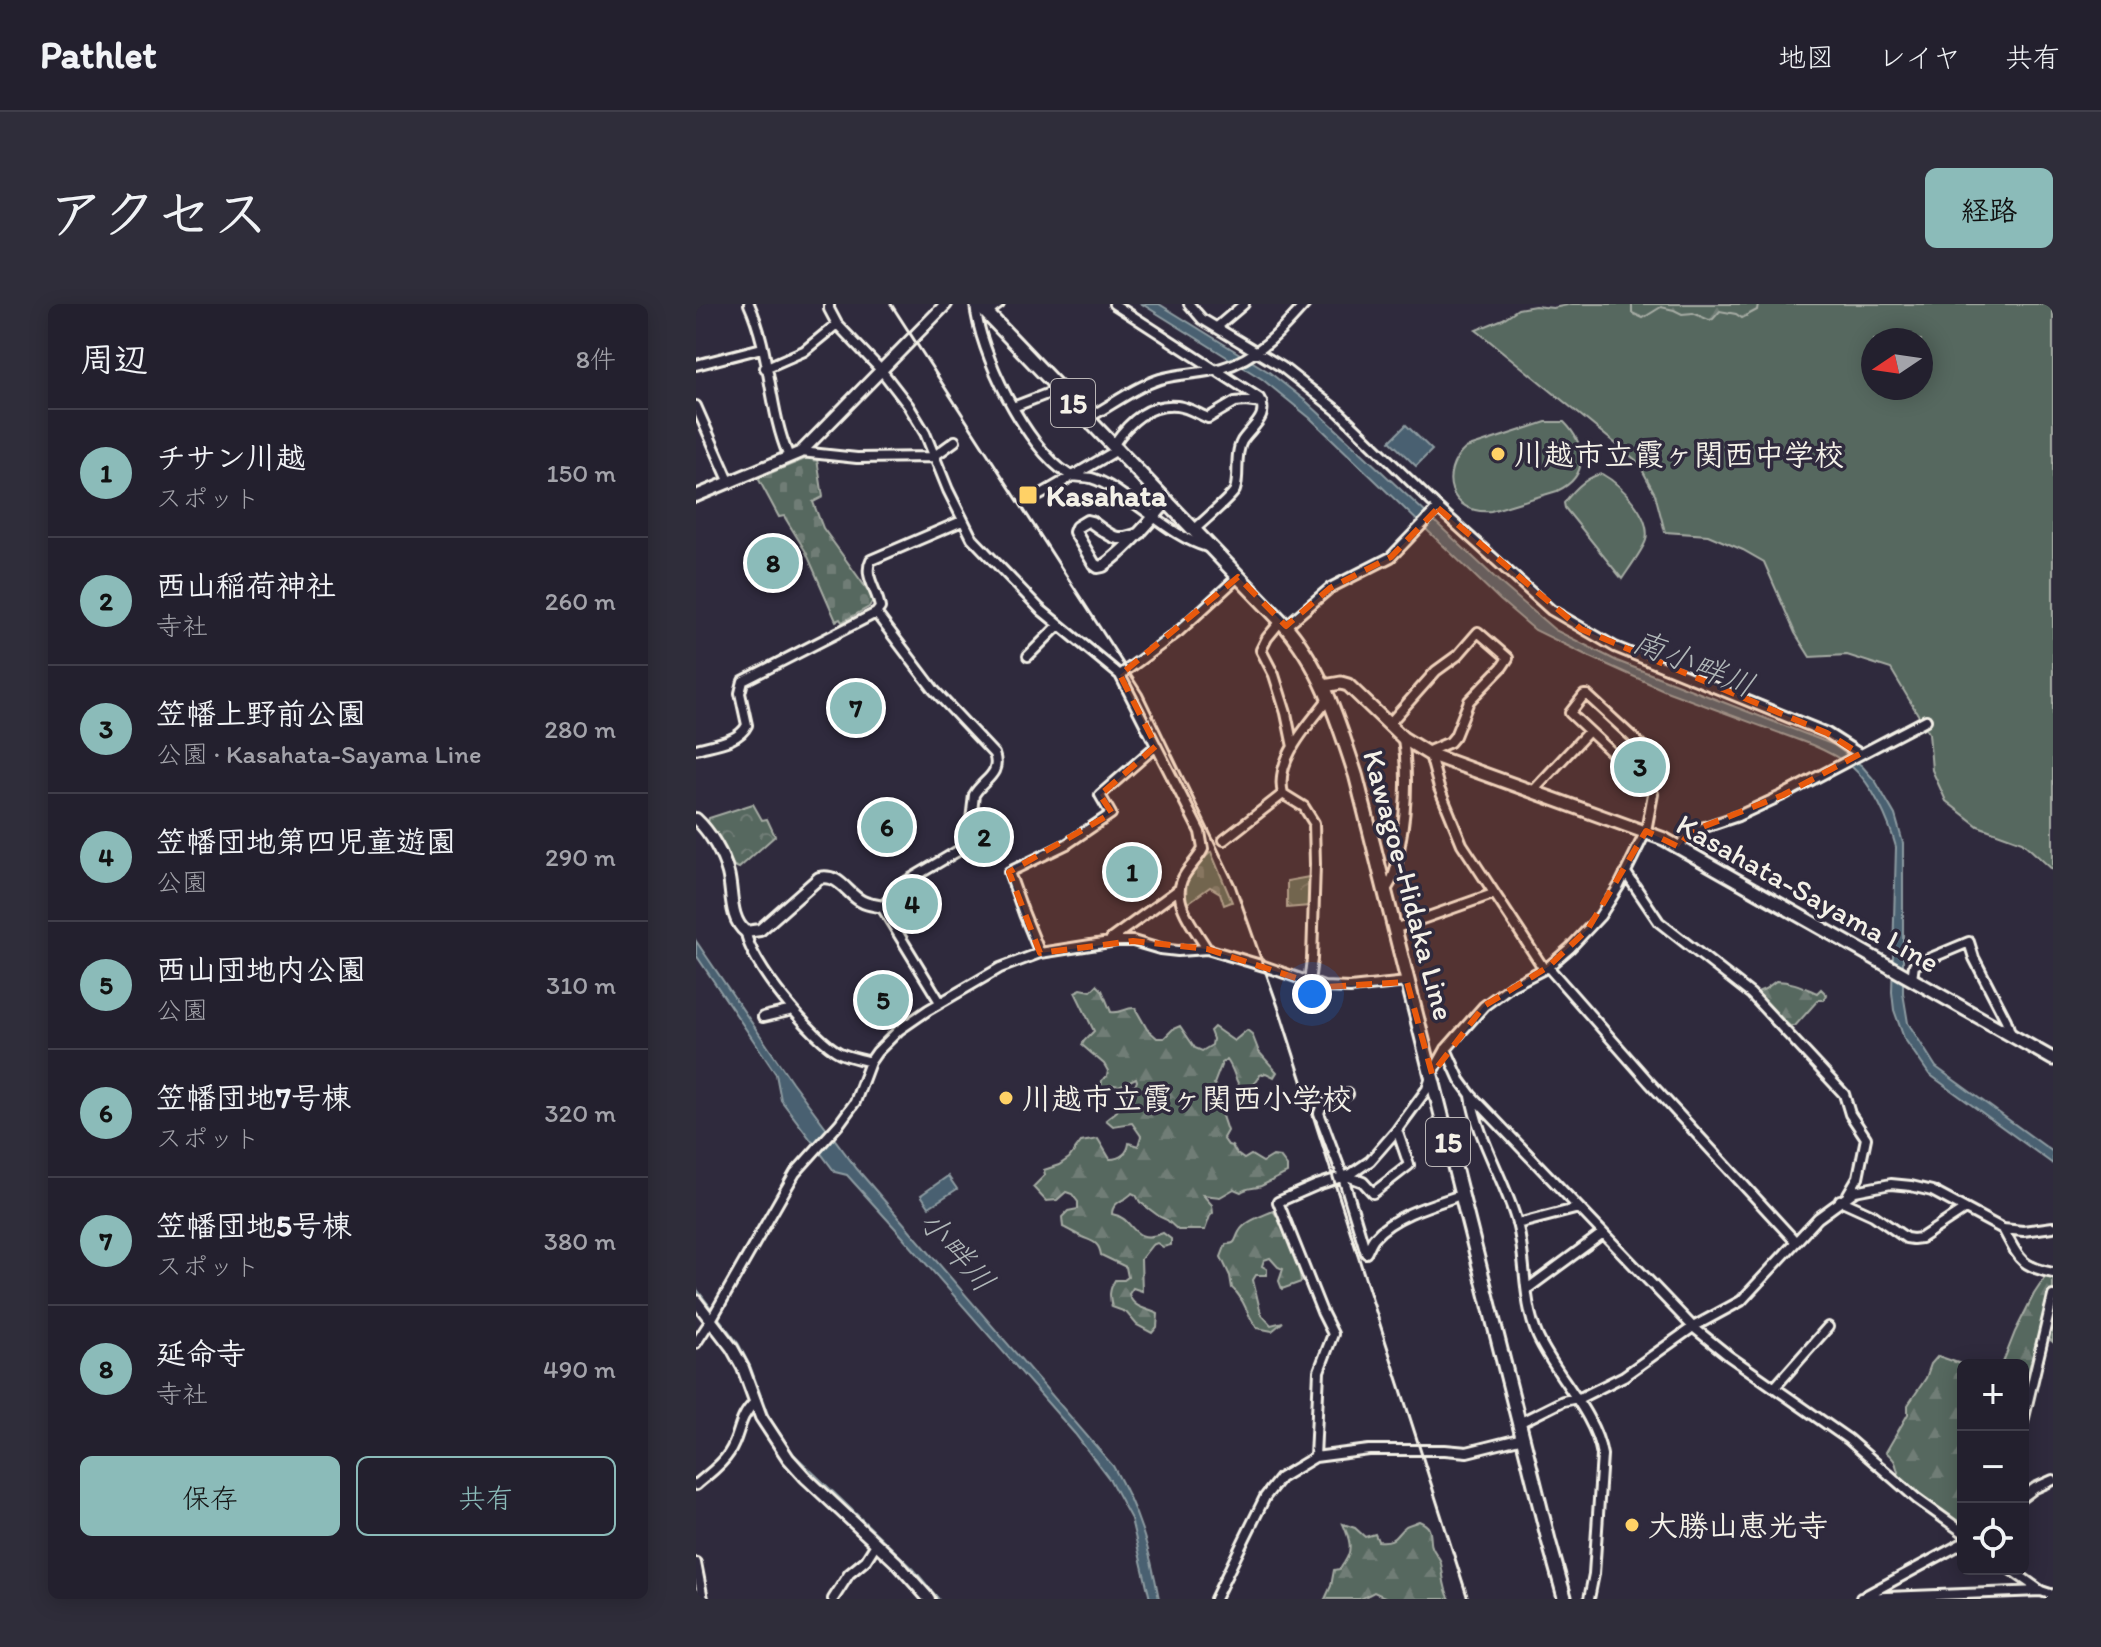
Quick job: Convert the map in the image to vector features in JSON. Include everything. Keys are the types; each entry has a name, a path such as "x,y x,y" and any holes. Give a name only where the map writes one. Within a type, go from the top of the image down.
{"main road":[{"name":"Kawagoe-Hidaka Line","path":"980,307 1283,623 1311,661 1326,692 1356,776 1565,1599"},
{"name":"Kasahata-Sayama Line","path":"1326,692 1341,683 1348,685 1403,738 1429,754 1646,831 1679,847 2053,1059"}],"street":[{"path":"749,304 762,348 780,438 789,457"},
{"path":"829,304 837,324 881,370 908,405 925,433 933,457 972,538 1040,609 1120,675 1200,832 1203,849 1187,870 1178,890 1109,941"},
{"path":"696,496 801,452 946,304"},
{"path":"999,304 980,307 981,333 1013,407 1047,455 1072,476 1094,479 1195,543 1212,548"},
{"path":"1114,304 1218,369 1262,403 1263,412 1258,422 1241,443 1234,492 1194,530"},
{"path":"1189,304 1202,319 1300,380 1339,412 1437,510 1551,610 1615,647 1827,733 1858,755"},
{"path":"1217,327 1244,304"},
{"path":"1088,418 1155,381 1182,373 1218,369 1256,353 1305,304"},
{"path":"765,368 804,351 837,324"},
{"path":"696,365 762,348"},
{"path":"1013,407 1060,389"},
{"path":"1040,495 1116,447 1128,424 1139,416 1165,407 1180,406 1208,418 1235,402 1262,403"},
{"path":"696,406 730,483"},
{"path":"801,452 857,458 933,457 955,441"},
{"path":"1140,533 1118,539 1087,521 1075,532 1094,564 1103,566 1140,533 1168,501"},
{"path":"1293,747 1274,675 1261,650 1267,638 1330,588 1391,557 1437,510"},
{"path":"696,749 738,737 746,730 740,693 743,681 876,613 880,604 868,572 871,560 962,521"},
{"path":"1120,675 1178,632 1238,577"},
{"path":"876,613 934,690 994,754 997,761 995,771 974,795 968,845 907,881 882,907"},
{"path":"1028,656 1059,625"},
{"path":"1389,724 1436,671 1458,655 1478,632 1508,659 1469,701 1450,742 1429,751 1439,788 1462,844 1546,968 1796,1242"},
{"path":"1309,983 1314,823 1308,810 1283,794 1280,778 1293,747 1326,692"},
{"path":"1315,1457 1319,1371 1333,1334 1278,1202 1345,1177 1370,1161 1427,1089 1446,1049 1484,1006 1511,986 1546,968 1570,948 1600,916 1626,873 1646,831 1653,794 1570,713 1584,695 1642,746 1643,750 1627,766"},
{"path":"1679,847 1690,832 1738,816 1783,795 1926,720"},
{"path":"1533,791 1589,731"},
{"path":"1385,892 1396,870 1406,812 1407,766 1403,738"},
{"path":"1091,800 1156,746"},
{"path":"1224,840 1283,794"},
{"path":"1040,953 1009,872 1050,854 1111,814 1100,795"},
{"path":"696,819 721,856 735,916 746,932 748,946 761,968 793,1010 828,1045 840,1053 870,1062"},
{"path":"1626,873 1659,922 1751,994 1844,1094 1850,1114 1866,1138 1858,1177 1844,1198"},
{"path":"746,932 760,930 819,878 827,876 861,901 882,907 940,1002"},
{"path":"1178,890 1183,906 1207,949"},
{"path":"1394,929 1493,894"},
{"path":"696,1343 789,1183 855,1102 870,1062 885,1042 940,1002 1000,968 1040,953 1109,941 1133,941 1178,951 1207,949 1324,987 1350,988 1407,982"},
{"path":"1910,978 1914,965 1969,942 2011,1035"},
{"path":"763,1017 793,1010"},
{"path":"1446,1049 1460,1080 1471,1095 1693,1327 1729,1356 1848,1439 1917,1499 1957,1528"},
{"path":"1348,1094 1322,1105 1319,1113 1345,1177 1366,1253 1374,1238 1391,1224 1461,1195"},
{"path":"1471,1095 1473,1109 1517,1224 1531,1317 1539,1339 1596,1436 1602,1455 1594,1574 1589,1599"},
{"path":"1345,1177 1363,1182 1373,1193 1409,1165 1397,1130"},
{"path":"1519,1423 1624,1376 1693,1327 1741,1301 1818,1218 1844,1198 1864,1188 1900,1184 1932,1191 2003,1229 2023,1231 2053,1227"},
{"path":"1844,1198 1906,1238 1913,1239 1921,1238 1965,1209"},
{"path":"1517,1224 1579,1208"},
{"path":"2003,1229 2022,1262 2032,1269 2053,1273"},
{"path":"1527,1289 1603,1233"},
{"path":"2029,1397 2053,1296"},
{"path":"696,1301 732,1348 766,1427 788,1458 929,1599"},
{"path":"1775,1387 1828,1327"},
{"path":"696,1485 726,1458 744,1413 755,1402"},
{"path":"1215,1599 1265,1497 1280,1478 1315,1457 1369,1450 1467,1452 1523,1438"},
{"path":"2029,1492 2053,1480"},
{"path":"833,1599 849,1574 866,1560 876,1544"},
{"path":"1859,1598 1957,1546"},
{"path":"696,1563 703,1599"},
{"path":"2018,1575 2041,1591 2053,1595"},
{"path":"1859,1598 2041,1591"}],"highlighted area":[{"path":"1438,508 1581,629 1827,733 1860,754 1783,795 1690,832 1679,847 1646,831 1588,929 1548,967 1484,1006 1432,1074 1407,982 1324,987 1207,949 1133,941 1040,953 1009,872 1112,813 1100,795 1156,746 1120,675 1238,577 1286,626 1330,588 1391,557"}],"green space":[{"path":"1632,304 1758,304 1757,310 1742,318 1720,311 1709,320 1693,313 1682,314 1661,307 1643,318 1632,313"},
{"path":"2053,304 2053,870 2022,842 1978,826 1946,801 1932,770 1929,733 1891,669 1847,655 1810,657 1795,633 1764,562 1708,535 1665,532 1655,494 1638,462 1476,330 1518,309 1535,306"},
{"path":"1546,422 1564,422 1577,440 1580,468 1568,485 1491,511 1477,510 1457,499 1450,480 1457,458 1466,448"},
{"path":"810,457 817,459 823,497 813,502 823,528 874,599 869,607 842,622 840,619 836,621 806,552 784,516 779,517 758,478"},
{"path":"1602,474 1633,502 1647,531 1645,544 1622,579 1564,503 1586,481"},
{"path":"753,804 762,820 767,819 775,836 739,868 734,866 708,822 709,818"},
{"path":"1211,852 1232,902 1224,905 1220,893 1210,887 1185,905 1185,882"},
{"path":"1309,877 1309,906 1287,908 1287,881"},
{"path":"915,887 927,909 902,925 896,910"},
{"path":"889,979 895,1009 866,1024 860,1007 875,1002 870,983"},
{"path":"1776,981 1792,983 1817,993 1821,989 1827,995 1824,1000 1818,1000 1795,1026 1790,1026 1778,1018 1755,993"},
{"path":"1097,985 1111,1012 1135,1008 1147,1029 1157,1038 1164,1038 1180,1026 1195,1048 1202,1051 1212,1045 1210,1031 1214,1027 1234,1041 1247,1030 1252,1034 1259,1052 1277,1072 1274,1077 1266,1073 1260,1075 1253,1084 1241,1088 1227,1060 1222,1063 1214,1084 1225,1098 1221,1113 1227,1131 1223,1138 1228,1145 1244,1159 1251,1155 1263,1162 1273,1156 1280,1157 1287,1166 1287,1173 1241,1192 1234,1189 1220,1197 1203,1195 1212,1205 1213,1213 1205,1230 1178,1230 1132,1193 1113,1210 1112,1214 1120,1216 1139,1234 1152,1236 1163,1233 1171,1239 1171,1245 1152,1245 1141,1259 1142,1291 1133,1288 1129,1294 1137,1305 1158,1314 1157,1327 1152,1333 1137,1325 1126,1312 1112,1307 1112,1287 1115,1280 1128,1277 1126,1267 1101,1255 1095,1243 1063,1227 1062,1217 1068,1211 1078,1209 1078,1202 1072,1194 1066,1192 1057,1200 1046,1201 1033,1187 1045,1175 1044,1170 1069,1158 1081,1142 1098,1139 1110,1159 1123,1155 1129,1143 1138,1146 1141,1136 1132,1123 1113,1126 1106,1120 1117,1111 1130,1087 1135,1086 1136,1078 1104,1089 1102,1080 1108,1071 1082,1045 1094,1031 1075,992 1081,989 1091,991"},
{"path":"1273,1211 1290,1245 1301,1282 1282,1289 1279,1281 1283,1269 1270,1258 1264,1260 1262,1266 1267,1269 1267,1275 1256,1275 1253,1280 1261,1314 1271,1325 1283,1322 1272,1331 1257,1328 1240,1296 1232,1288 1221,1257 1226,1244 1234,1243 1245,1225"},
{"path":"2046,1276 2053,1278 2053,1342 2047,1337 2029,1390 2029,1359 2004,1359 2034,1294"},
{"path":"1938,1356 1957,1363 1957,1526 1905,1485 1895,1462 1886,1452"},
{"path":"1419,1521 1429,1529 1431,1545 1440,1560 1450,1599 1389,1599 1374,1592 1361,1599 1325,1599 1334,1570 1340,1569 1349,1553 1349,1539 1343,1524 1355,1528 1365,1537 1375,1534 1378,1541 1384,1541 1392,1540 1406,1526"}],"water":[{"path":"1142,304 1159,304 1269,372 1307,402 1555,630 1617,661 1834,745 1862,766 1876,782 1895,815 1903,843 1903,993 1908,1023 1936,1067 2053,1152 2053,1164 1929,1074 1904,1038 1894,1010 1892,992 1896,847 1879,804 1867,783 1852,767 1812,745 1666,691 1535,630 1310,418 1262,379"},
{"path":"1406,425 1432,450 1416,466 1390,441"},
{"path":"696,941 792,1082 857,1169 1113,1466 1142,1530 1159,1599 1150,1599 1131,1519 1110,1480 1075,1434 894,1227 847,1175 835,1172 781,1100 776,1074 696,955"},
{"path":"948,1176 957,1189 929,1207 921,1195"}],"waterway":[{"path":"696,1289 738,1344 768,1416 792,1453 913,1569 938,1599"}],"railway":[{"path":"891,304 1142,693 1235,885 1281,1015 1468,1599"}],"place":[{"name":"川越市立霞ヶ関西中学校","path":"1498,454"},
{"name":"Kasahata","path":"1028,495"},
{"name":"延命寺","path":"773,563"},
{"name":"笠幡団地5号棟","path":"856,708"},
{"name":"笠幡上野前公園","path":"1640,767"},
{"name":"笠幡団地7号棟","path":"887,827"},
{"name":"西山稲荷神社","path":"984,837"},
{"name":"チサン川越","path":"1132,872"},
{"name":"笠幡団地第四児童遊園","path":"912,904"},
{"name":"西山団地内公園","path":"883,1000"},
{"name":"川越市立霞ヶ関西小学校","path":"1006,1098"},
{"name":"大勝山恵光寺","path":"1632,1525"}],"water label":[{"name":"南小畔川","path":"1694,663"},
{"name":"小畔川","path":"957,1251"}]}
